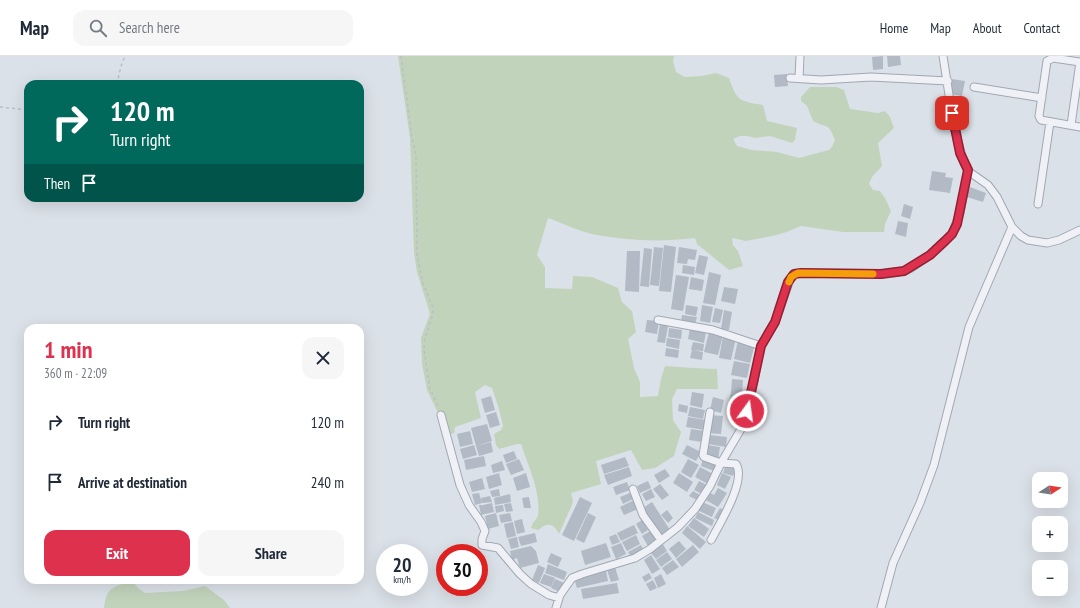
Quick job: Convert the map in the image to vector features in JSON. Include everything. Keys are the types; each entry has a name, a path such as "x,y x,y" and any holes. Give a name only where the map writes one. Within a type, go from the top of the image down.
{"street":[{"path":"799,78 800,56"},
{"path":"943,56 954,127 960,153 968,170 988,185 997,197 1012,227 1021,236 1028,240 1047,243 1059,240 1080,230"},
{"path":"1070,125 1080,62 1053,58 1047,61 1039,118 1040,120 1080,127"},
{"path":"790,78 821,80 878,78 948,81"},
{"path":"974,87 1042,98"},
{"path":"1038,204 1050,122"},
{"path":"556,608 567,584 572,578 635,558 678,527 695,509 710,486 721,463 741,429 754,381 761,346 775,322 788,282 794,274 881,274 904,271 911,268 930,255 952,234 960,213 968,170"},
{"path":"881,608 893,563 920,503 934,464 969,327 1012,227"},
{"path":"658,320 713,330 761,346"},
{"path":"710,412 703,455 704,457 721,463 736,464 739,468 738,483 735,495 711,540"},
{"path":"441,415 460,485 469,505 481,522 485,531 481,543 482,545 498,548 520,574 531,584 549,595 560,598"},
{"path":"633,489 643,514 661,540"}],"path":[{"path":"118,80 125,56"},
{"path":"401,56 412,138 416,155 416,257 423,283 433,308 433,314 425,338 424,350 426,371 430,388 441,415"},
{"path":"0,106 24,109"}],"green space":[{"path":"398,56 674,56 673,61 676,72 685,77 716,73 729,78 734,91 740,99 763,105 767,121 797,128 795,140 792,143 770,136 755,138 740,136 733,139 737,146 752,150 777,152 799,158 829,150 835,140 831,130 827,126 813,121 807,106 801,101 801,97 810,87 836,87 844,90 850,109 878,113 885,111 890,117 894,128 878,143 882,166 872,177 869,184 873,190 880,191 891,211 885,224 884,232 843,232 801,226 787,232 746,241 732,238 733,245 738,251 743,266 729,270 697,244 695,238 671,240 621,239 585,232 548,218 537,255 545,267 545,288 572,289 573,276 592,277 618,288 622,302 632,311 636,332 628,339 634,368 640,382 640,397 658,396 665,366 717,369 718,389 677,389 672,399 673,420 681,432 674,456 655,468 642,470 631,450 596,461 601,484 571,493 573,501 572,505 559,534 555,528 550,525 538,530 531,528 538,515 538,497 536,488 521,444 499,449 496,445 494,434 501,430 503,426 492,388 485,385 475,392 481,418 455,427 454,433 445,436 438,413 427,390 422,364 421,338 430,314 417,272 414,252 410,138"},
{"path":"123,584 135,584 145,593 183,591 205,586 224,600 230,608 104,608 106,597 116,586"}],"building":[{"path":"883,56 883,69 873,70 872,57"},
{"path":"887,56 900,56 901,65 888,67"},
{"path":"787,74 788,86 775,87 774,75"},
{"path":"951,79 965,81 962,96 952,94"},
{"path":"932,171 946,173 945,177 953,178 950,193 929,190"},
{"path":"970,187 986,193 983,202 967,197"},
{"path":"904,204 913,207 910,219 901,216"},
{"path":"898,221 908,223 906,237 895,234"},
{"path":"664,245 676,247 671,292 659,291"},
{"path":"654,247 663,248 659,286 650,285"},
{"path":"679,247 697,250 695,260 688,259 687,264 677,263"},
{"path":"644,248 652,249 649,287 640,286"},
{"path":"627,251 640,251 639,292 625,291"},
{"path":"699,255 708,257 704,275 695,273"},
{"path":"683,265 695,267 694,275 682,273"},
{"path":"709,272 721,275 715,305 703,303"},
{"path":"676,275 689,277 683,311 671,309"},
{"path":"691,277 704,280 702,291 689,289"},
{"path":"724,287 738,289 735,304 721,301"},
{"path":"686,305 698,307 696,316 685,314"},
{"path":"702,305 713,307 710,323 700,321"},
{"path":"715,308 723,310 720,323 712,322"},
{"path":"724,310 732,312 729,330 721,329"},
{"path":"682,315 697,317 695,324 681,322"},
{"path":"647,320 659,321 657,334 645,332"},
{"path":"660,324 668,326 665,343 657,342"},
{"path":"669,328 682,330 681,339 668,337"},
{"path":"690,328 706,332 704,343 688,339"},
{"path":"709,332 723,335 718,355 704,352"},
{"path":"723,336 736,338 731,360 719,358"},
{"path":"667,338 680,340 679,349 666,346"},
{"path":"738,340 755,344 750,363 734,359"},
{"path":"693,342 704,344 703,351 691,350"},
{"path":"666,348 679,350 678,358 665,356"},
{"path":"692,350 703,352 702,360 690,358"},
{"path":"734,361 750,364 747,378 731,375"},
{"path":"732,379 743,380 742,394 731,393"},
{"path":"692,392 704,394 702,408 690,405"},
{"path":"731,393 745,396 743,409 728,406"},
{"path":"491,396 495,410 485,413 481,399"},
{"path":"713,397 724,400 721,413 710,410"},
{"path":"679,404 688,406 687,413 678,411"},
{"path":"690,407 705,410 703,419 688,416"},
{"path":"732,408 742,410 741,418 730,416"},
{"path":"496,412 500,425 490,428 486,415"},
{"path":"711,415 723,416 721,434 708,433"},
{"path":"688,417 706,420 704,430 686,427"},
{"path":"487,424 492,441 476,446 471,428"},
{"path":"691,429 704,431 702,442 689,440"},
{"path":"470,431 473,444 460,447 457,434"},
{"path":"709,435 727,437 726,447 708,444"},
{"path":"491,442 493,452 479,456 476,446"},
{"path":"474,445 477,455 463,459 460,449"},
{"path":"687,445 701,452 696,461 682,454"},
{"path":"707,445 720,447 718,459 705,456"},
{"path":"514,451 517,459 506,463 503,455"},
{"path":"484,456 486,466 466,470 464,460"},
{"path":"625,457 629,466 604,474 601,465"},
{"path":"519,459 524,470 511,475 506,464"},
{"path":"688,459 699,465 691,478 681,472"},
{"path":"703,459 717,464 714,471 701,466"},
{"path":"502,461 505,470 493,473 491,465"},
{"path":"726,464 736,468 733,476 723,473"},
{"path":"629,467 632,476 608,485 604,475"},
{"path":"700,467 713,474 708,484 695,477"},
{"path":"665,469 670,476 659,483 654,475"},
{"path":"499,473 502,485 489,489 486,477"},
{"path":"526,473 530,487 517,491 513,478"},
{"path":"679,473 693,482 687,492 673,483"},
{"path":"722,473 731,477 725,489 717,485"},
{"path":"482,478 485,489 472,492 469,482"},
{"path":"648,481 651,488 640,493 637,486"},
{"path":"699,481 707,485 702,494 694,490"},
{"path":"627,482 630,490 616,495 613,487"},
{"path":"660,484 669,495 662,500 653,489"},
{"path":"718,488 727,493 718,507 706,500 710,493 714,495"},
{"path":"499,489 500,496 492,497 490,491"},
{"path":"651,489 655,497 646,501 642,494"},
{"path":"693,491 700,495 697,500 689,496"},
{"path":"479,493 482,503 475,505 472,494"},
{"path":"630,493 633,499 623,504 620,497"},
{"path":"510,494 511,502 495,505 494,498"},
{"path":"490,496 492,502 482,503 481,498"},
{"path":"529,497 531,508 524,508 522,498"},
{"path":"580,497 592,503 574,541 562,535"},
{"path":"634,500 638,509 624,515 620,507"},
{"path":"652,502 670,530 662,536 643,508"},
{"path":"702,502 716,508 712,517 699,511"},
{"path":"492,503 494,512 481,515 479,505 482,506"},
{"path":"511,503 513,511 506,512 504,504"},
{"path":"503,505 504,511 496,513 495,506"},
{"path":"720,508 725,511 719,520 714,518"},
{"path":"667,510 673,518 668,523 661,515"},
{"path":"698,512 714,520 712,526 695,518"},
{"path":"496,513 499,526 488,529 485,516"},
{"path":"510,513 512,521 501,523 499,515"},
{"path":"588,513 596,517 584,543 576,539"},
{"path":"694,518 709,529 704,537 688,526"},
{"path":"522,519 525,532 517,534 514,521"},
{"path":"642,520 648,530 642,534 636,524"},
{"path":"513,522 516,536 507,538 504,524"},
{"path":"634,525 638,533 621,541 617,533"},
{"path":"687,526 706,542 700,549 682,533"},
{"path":"652,530 658,540 648,546 642,536"},
{"path":"535,533 537,542 521,546 518,537"},
{"path":"616,534 620,542 612,545 609,537"},
{"path":"636,535 640,544 627,551 622,542"},
{"path":"517,537 519,547 511,549 508,539"},
{"path":"679,541 686,549 676,558 669,549"},
{"path":"606,543 611,557 585,565 581,551"},
{"path":"621,543 626,554 616,559 611,547"},
{"path":"662,543 667,551 656,559 650,552"},
{"path":"641,545 644,551 631,557 628,552"},
{"path":"693,545 699,552 682,567 676,559"},
{"path":"531,546 536,551 539,563 520,568 517,558 512,560 510,551"},
{"path":"667,552 672,559 661,567 656,560"},
{"path":"551,553 562,558 558,567 547,562"},
{"path":"651,555 660,569 652,574 644,560"},
{"path":"673,560 679,567 667,575 662,568"},
{"path":"548,564 567,572 564,580 545,573"},
{"path":"538,565 545,568 539,583 532,580"},
{"path":"615,567 619,580 611,582 607,570"},
{"path":"606,571 608,581 577,588 574,578"},
{"path":"649,573 652,578 645,582 642,577"},
{"path":"544,574 555,578 551,587 540,583"},
{"path":"661,574 666,584 658,588 654,578"},
{"path":"555,579 564,583 560,592 551,588"},
{"path":"653,580 657,588 650,591 646,584"},
{"path":"617,583 619,593 583,599 581,589"}],"slow traffic":[{"path":"789,282 791,277 798,273 873,274"}],"route":[{"path":"747,411 761,346 775,322 788,282 794,274 881,274 904,271 930,255 952,234 960,213 968,170 960,153 952,113"}]}
